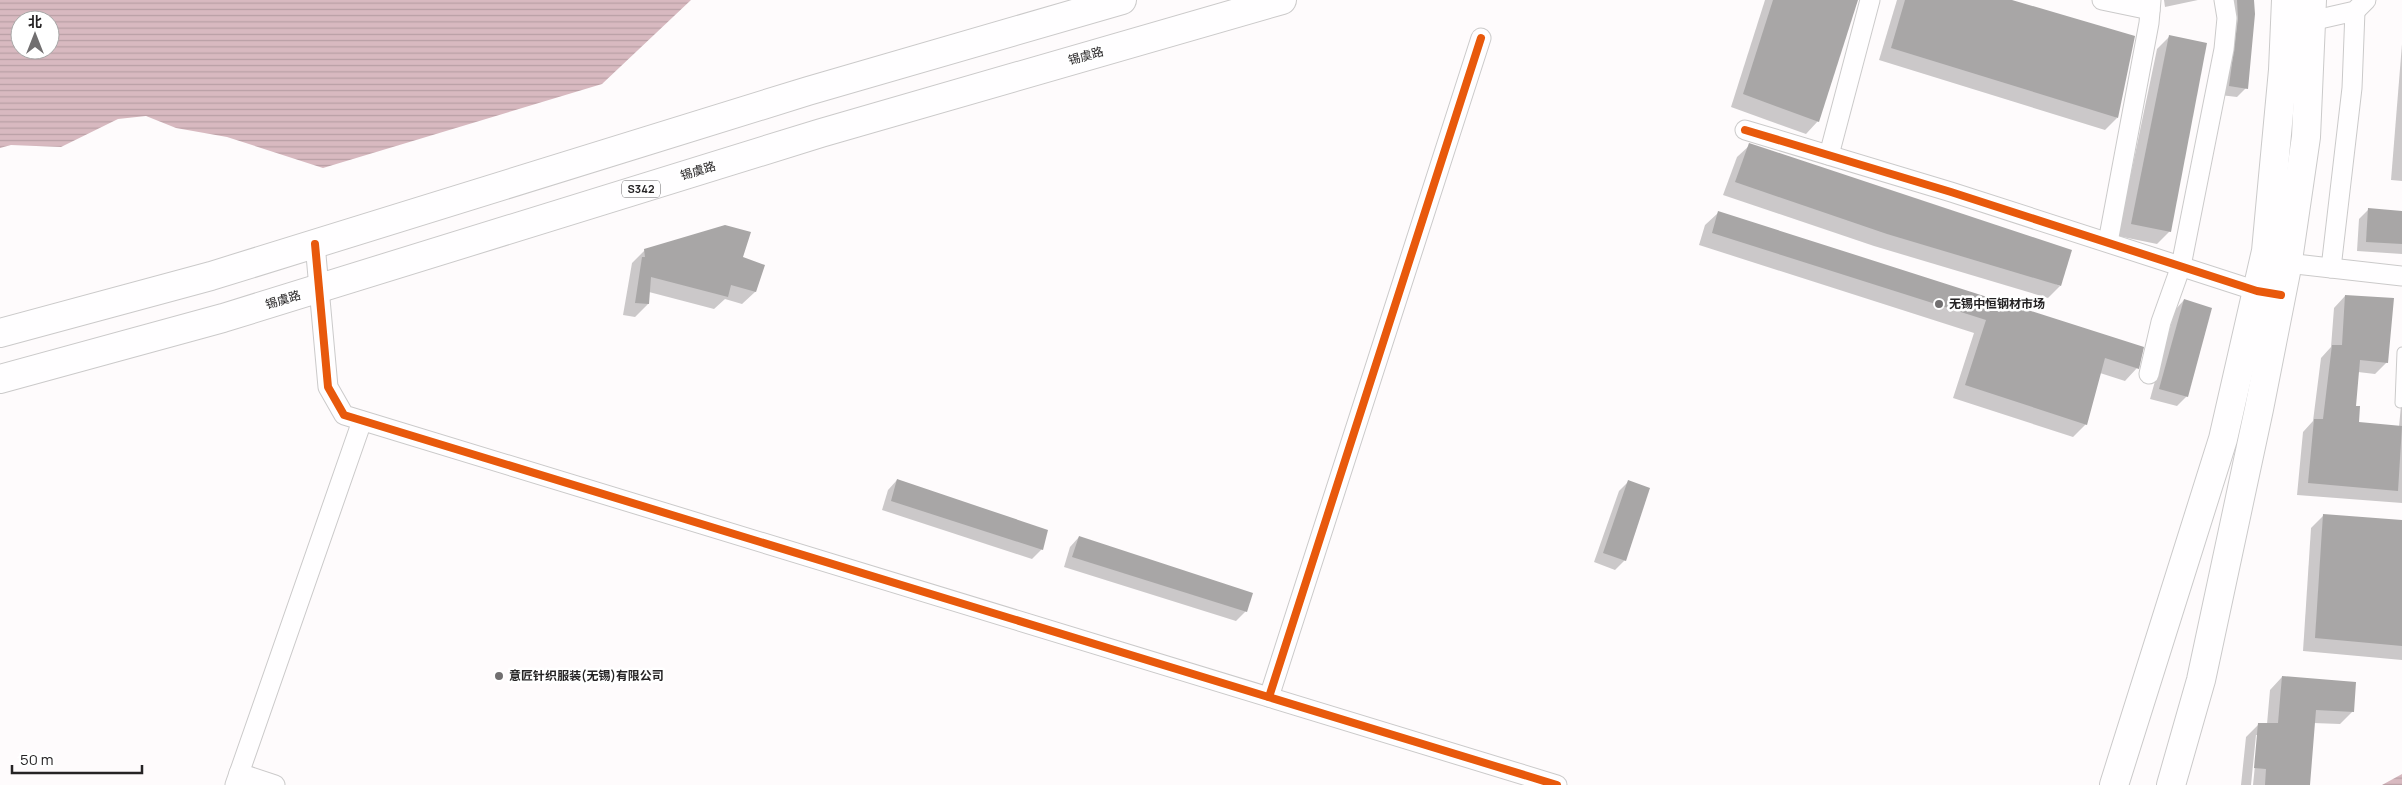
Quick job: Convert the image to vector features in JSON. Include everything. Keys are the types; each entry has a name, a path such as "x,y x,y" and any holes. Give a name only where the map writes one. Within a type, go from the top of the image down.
{"main road":[{"path":"0,334 211,276 808,91 1122,0"},
{"name":"锡虞路","path":"0,379 223,318 821,133 1282,0"},
{"path":"2171,785 2201,680 2260,409 2269,293 2266,251 2283,70 2286,0"},
{"path":"2114,785 2269,293 2287,263 2306,137 2312,11"}],"street":[{"path":"1829,155 1870,0"},
{"path":"2102,0 2151,5 2108,242"},
{"path":"2149,374 2161,322 2181,266 2224,49 2227,18 2224,0"},
{"path":"2312,11 2360,5 2331,268"},
{"path":"1269,697 1481,38"},
{"path":"1745,130 2269,293"},
{"path":"314,244 328,387 344,415 1557,785"},
{"path":"2287,263 2402,276"},
{"path":"276,785 237,779 362,421"}],"lane":[{"path":"2400,403 2402,352"}],"shaded area":[{"path":"0,0 691,0 602,84 323,168 227,137 176,128 146,116 118,119 61,147 11,145 0,148"},
{"path":"2402,774 2402,785 2382,785"}],"building":[{"path":"1773,0 1858,0 1819,122 1743,94"},
{"path":"1905,0 2012,0 2135,36 2118,118 1891,48"},
{"path":"2237,0 2254,0 2255,14 2248,89 2229,86 2238,19"},
{"path":"2169,35 2207,43 2171,232 2131,224"},
{"path":"1749,143 2072,250 2061,286 1887,234 1735,182"},
{"path":"2368,208 2402,211 2402,244 2366,242"},
{"path":"1718,211 2144,347 2139,369 2105,358 2087,425 1965,385 1986,320 1712,233"},
{"path":"725,225 751,232 743,257 765,265 756,292 731,285 728,297 651,277 649,304 635,303 642,257 645,257 644,249"},
{"path":"2345,295 2394,298 2388,363 2360,360 2356,406 2360,406 2359,422 2402,426 2398,491 2308,483 2314,419 2323,419 2332,345 2342,345"},
{"path":"2184,299 2212,308 2188,397 2159,389"},
{"path":"897,479 1048,530 1043,550 891,501"},
{"path":"1628,480 1650,488 1626,561 1603,553"},
{"path":"2323,514 2402,520 2402,646 2315,638"},
{"path":"1079,536 1253,593 1247,612 1072,557"},
{"path":"2282,676 2356,682 2354,712 2316,710 2310,785 2265,785 2266,769 2254,768 2258,723 2278,723"}],"cycle path":[{"path":"1269,697 1481,38"},
{"path":"1745,130 1951,192 2257,291 2281,295"},
{"path":"315,244 328,387 344,415 1557,785"}],"place":[{"name":"无锡中恒钢材市场","path":"1939,304"},
{"name":"意匠针织服装(无锡)有限公司","path":"499,676"}]}
